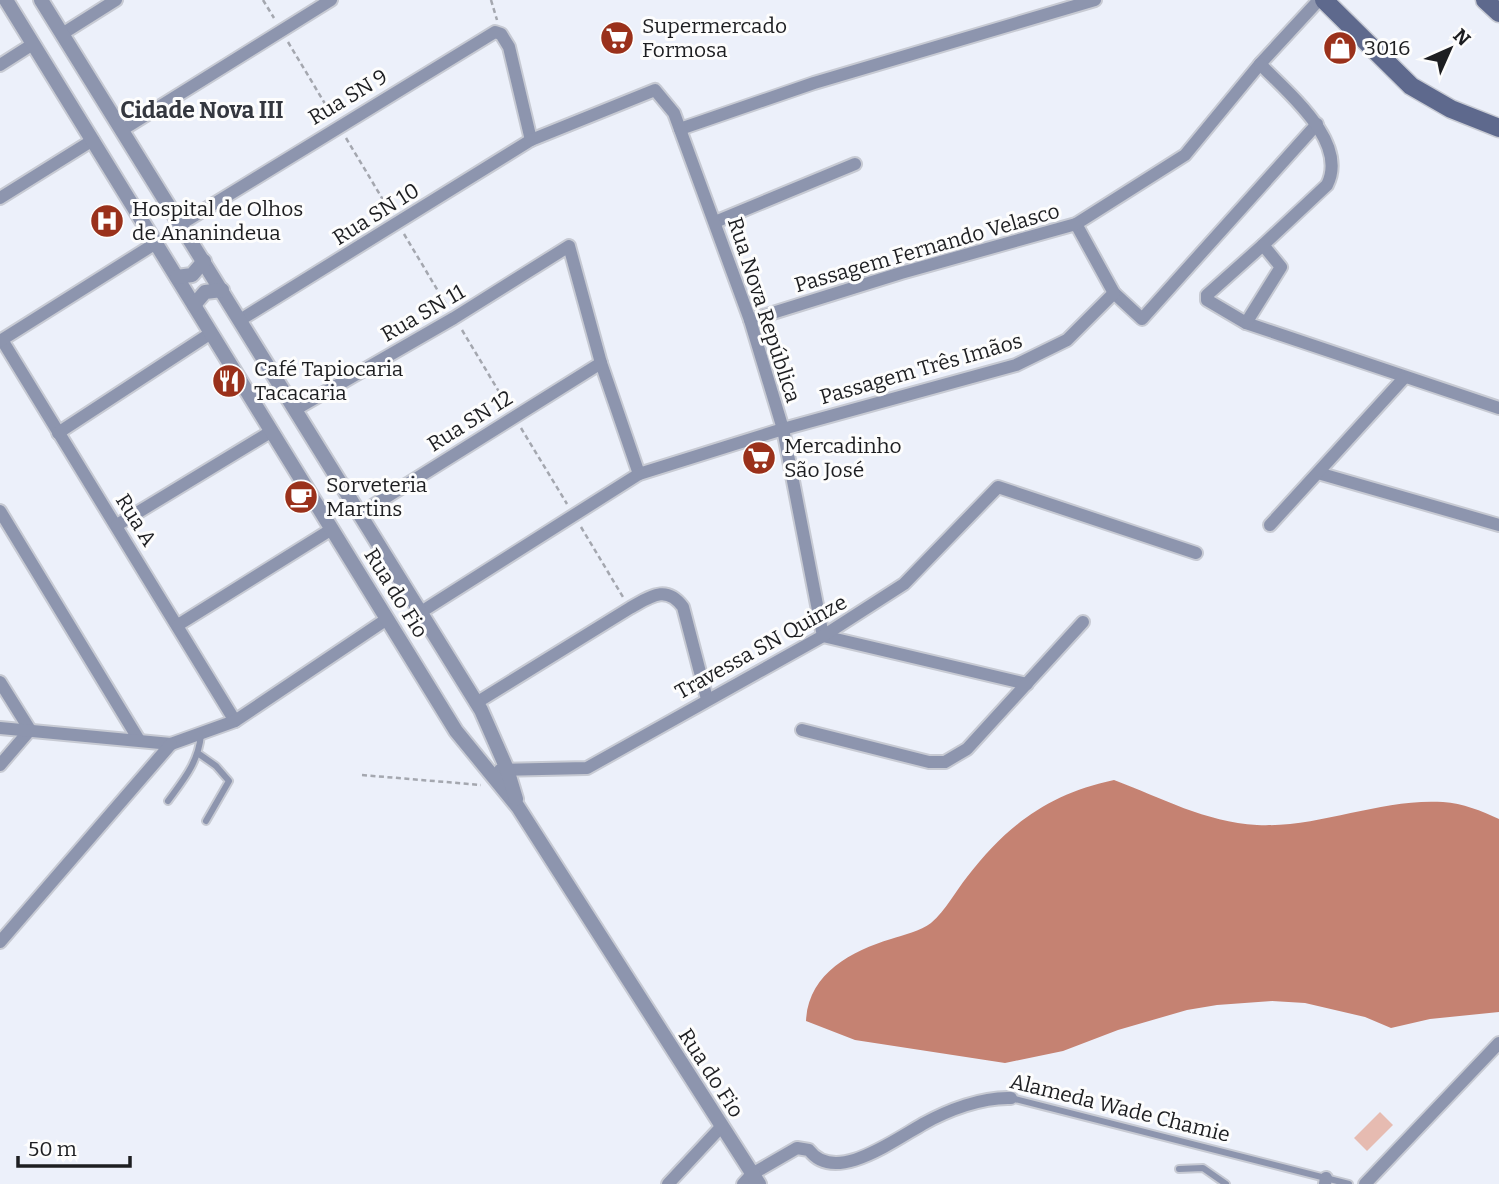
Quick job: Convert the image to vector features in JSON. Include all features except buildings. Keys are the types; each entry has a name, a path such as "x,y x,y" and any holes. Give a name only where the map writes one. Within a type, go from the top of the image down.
{"main road":[{"path":"1321,0 1411,86 1451,108 1499,128"},
{"path":"1485,0 1499,13"}],"street":[{"name":"Rua do Fio","path":"6,0 456,730 518,807 721,1128 751,1181"},
{"name":"Rua do Fio","path":"41,0 361,513 476,703 507,769 518,807"},
{"path":"62,34 116,0"},
{"path":"121,130 331,0"},
{"path":"680,129 840,75 1095,0"},
{"name":"Passagem Fernando Velasco","path":"750,320 901,273 1076,225 1185,155 1260,64 1321,0"},
{"name":"Rua SN 9","path":"181,223 490,34 501,34 509,47 531,140"},
{"path":"0,65 33,44"},
{"path":"1260,64 1317,124 1332,159 1332,174 1327,186 1206,297 1217,308 1246,324 1499,408"},
{"name":"Rua Nova República","path":"655,90 674,113 750,320 783,429 823,636"},
{"name":"Rua SN 10","path":"240,320 531,140 655,90"},
{"path":"1076,225 1114,293 1142,319 1317,124"},
{"path":"0,198 93,140"},
{"path":"715,222 855,164"},
{"path":"1,340 156,243"},
{"path":"1246,324 1281,267 1263,245"},
{"name":"Rua SN 11","path":"296,409 454,318 569,246 601,363"},
{"path":"177,277 192,275 204,261"},
{"path":"194,305 205,292 222,290"},
{"name":"Passagem Três Imãos","path":"421,612 575,517 639,474 783,429 1016,365 1067,340 1114,293"},
{"path":"58,433 211,332"},
{"name":"Rua A","path":"1,340 235,721"},
{"path":"601,363 639,474"},
{"name":"Rua SN 12","path":"361,513 601,363"},
{"path":"1270,525 1404,378"},
{"path":"117,525 272,431"},
{"path":"1318,473 1499,524"},
{"name":"Travessa SN Quinze","path":"489,771 587,768 868,610 904,584 998,487 1196,552"},
{"path":"0,511 139,740"},
{"path":"178,625 332,529"},
{"path":"476,703 629,608 655,594 666,592 676,597 683,607 707,699"},
{"path":"0,728 172,744 235,721 387,619"},
{"path":"802,730 909,759 945,762 967,749 1083,622"},
{"path":"823,636 1027,684"},
{"path":"0,682 30,730"},
{"path":"0,765 30,730"},
{"path":"0,942 172,744"},
{"path":"1365,1184 1499,1043"},
{"name":"Alameda Wade Chamie","path":"751,1181 797,1147 804,1147 821,1171 830,1175 850,1173 870,1163 922,1125 945,1114 994,1098 1011,1098"},
{"path":"668,1184 721,1128"}],"lane":[{"path":"168,801 199,754 201,735"},
{"path":"199,754 216,766 229,781 206,821"},
{"name":"Alameda Wade Chamie","path":"1011,1098 1325,1182 1349,1184"},
{"path":"1179,1169 1203,1168 1226,1184"}],"path":[{"path":"263,0 629,608"},
{"path":"362,775 481,785"}],"shaded area":[{"path":"1114,780 1202,814 1257,825 1303,822 1420,802 1458,804 1499,819 1499,1012 1430,1019 1391,1028 1365,1017 1305,1003 1272,1001 1217,1005 1187,1010 1118,1030 1063,1051 1005,1063 855,1040 806,1021 814,990 834,967 861,950 927,926 982,858 1014,827 1069,794"},
{"path":"1380,1112 1393,1125 1367,1151 1354,1138"}],"place":[{"name":"Supermercado Formosa","path":"617,38"},
{"name":"3016","path":"1340,48"},
{"name":"Hospital de Olhos de Ananindeua","path":"107,221"},
{"name":"Café Tapiocaria Tacacaria","path":"229,381"},
{"name":"Mercadinho São José","path":"759,458"},
{"name":"Sorveteria Martins","path":"301,497"}],"district":[{"name":"Cidade Nova III","path":"202,110"}]}
